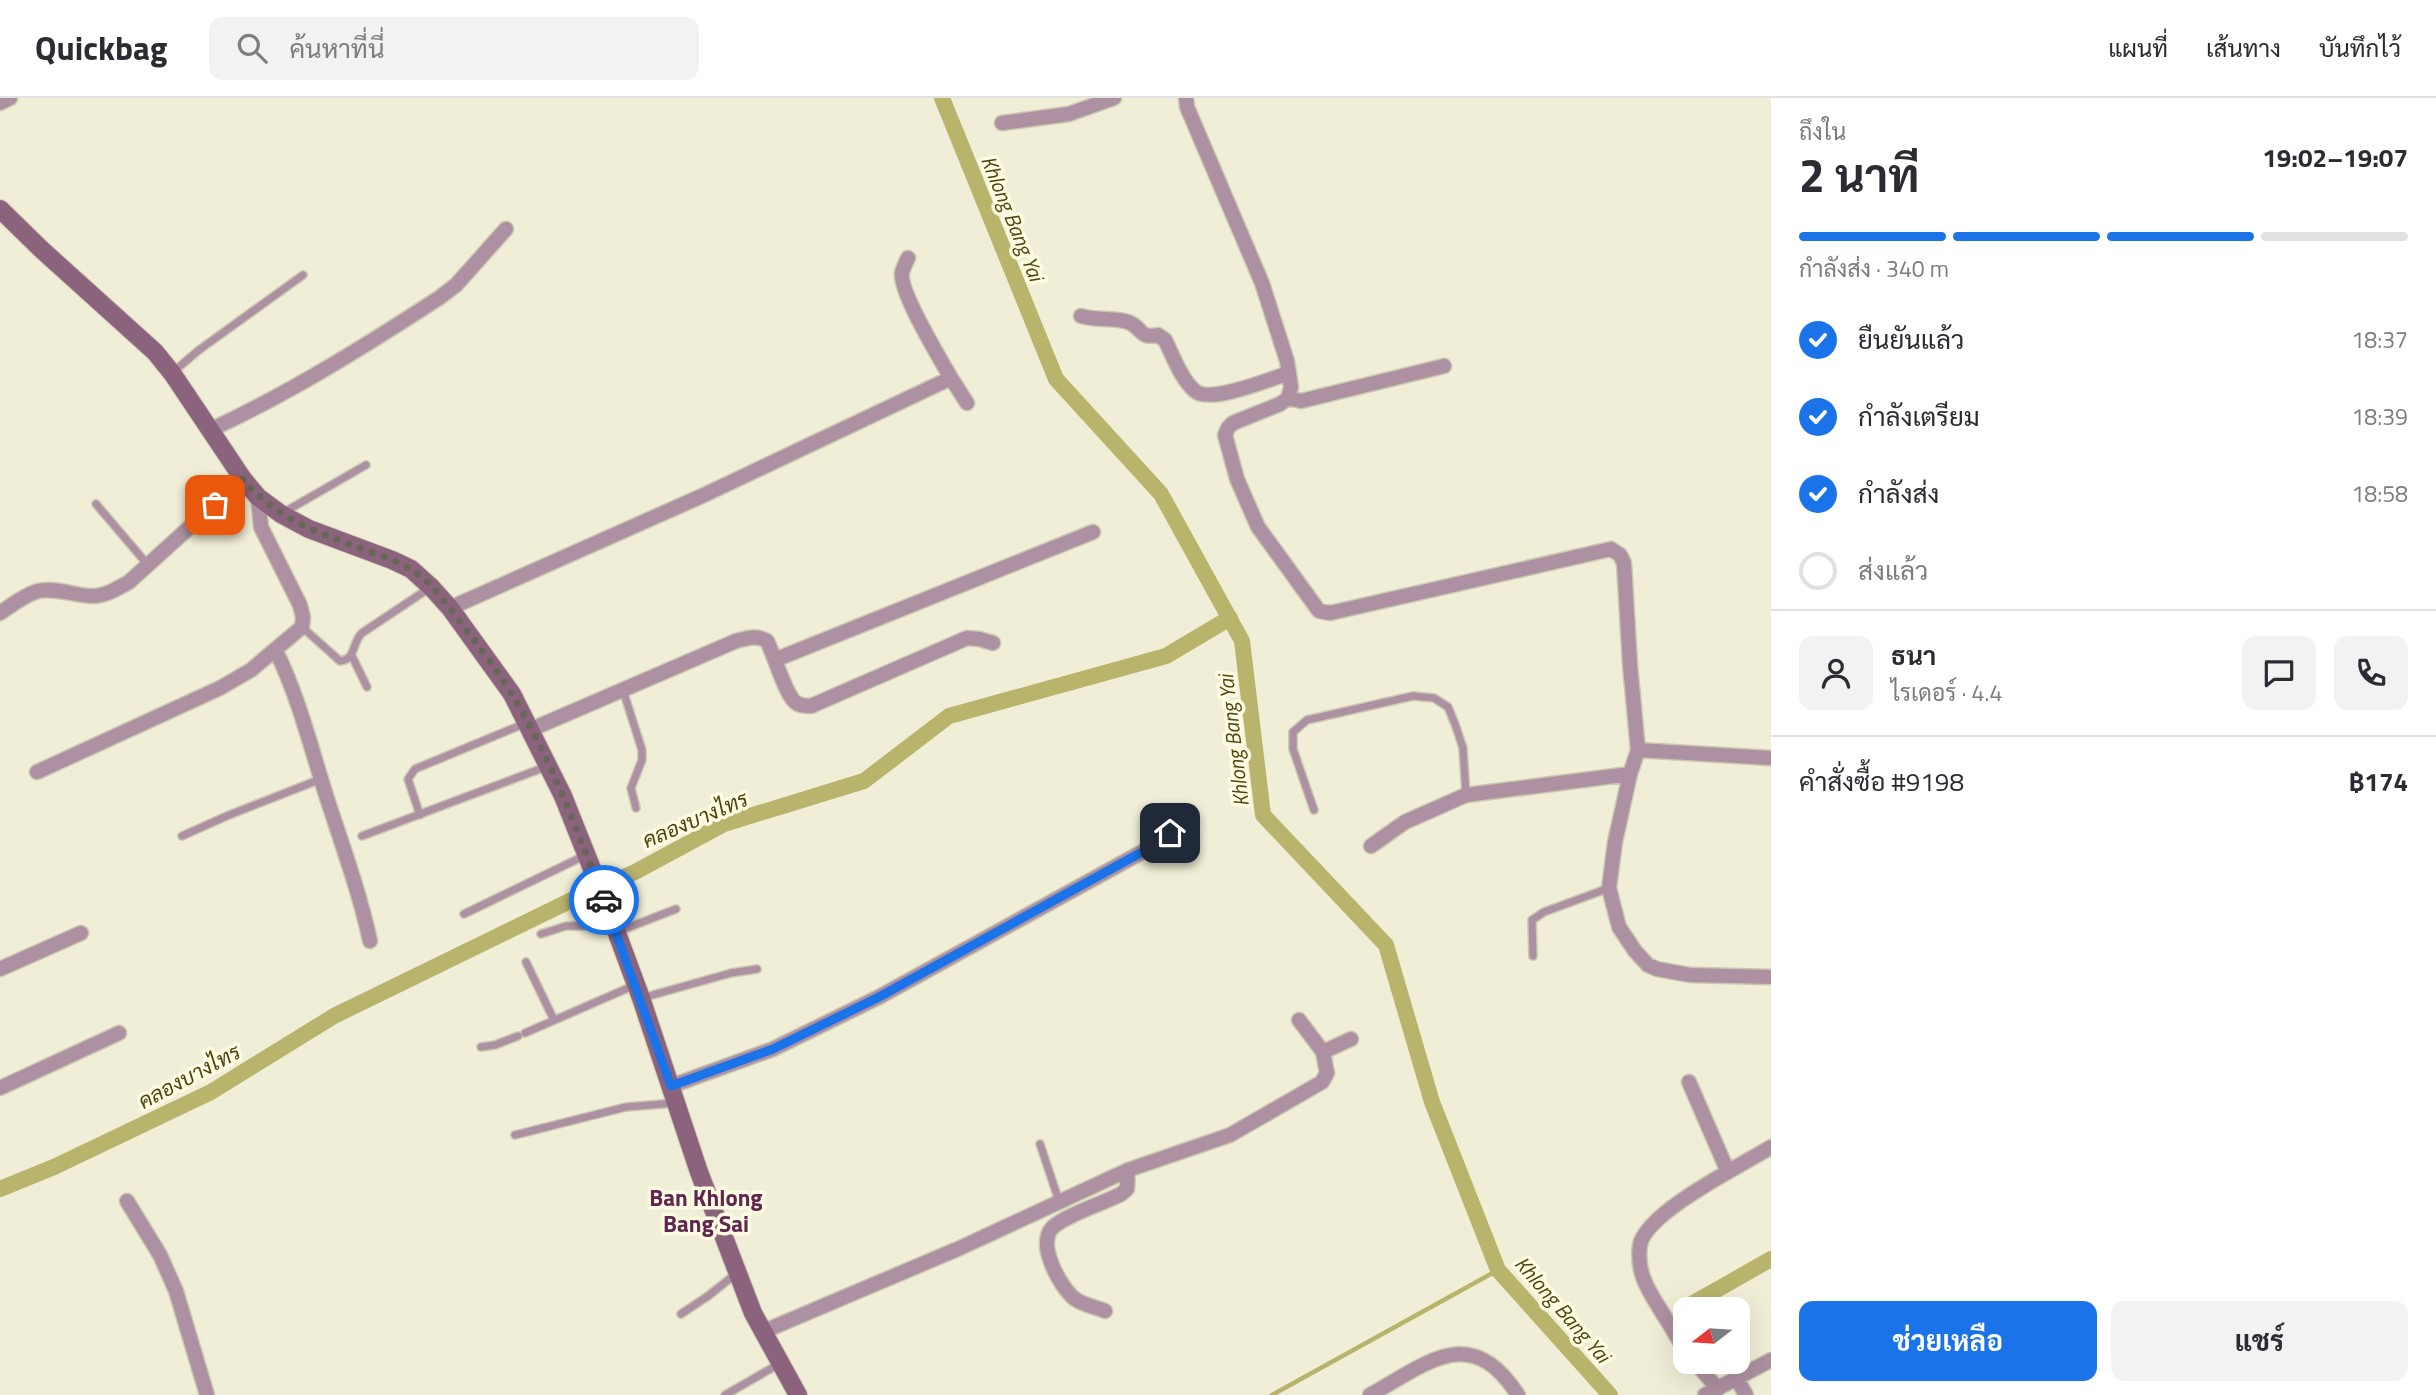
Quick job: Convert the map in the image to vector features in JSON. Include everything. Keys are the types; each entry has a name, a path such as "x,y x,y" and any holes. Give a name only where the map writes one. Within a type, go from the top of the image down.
{"street":[{"path":"0,103 10,98"},
{"path":"1002,123 1069,114 1114,98"},
{"path":"1185,98 1262,284 1287,361 1291,387 1288,398 1233,424 1226,435 1237,479 1258,527 1319,611 1330,613 1611,549 1620,555 1624,563 1638,750 1615,842 1609,888 1619,927 1635,951 1648,965 1657,969 1690,975 1771,977"},
{"path":"0,209 40,249 146,343 172,373 258,497 281,514 309,529 411,569 450,608 513,694 549,766 613,922 737,1273 762,1332 798,1395"},
{"path":"210,430 257,409 439,298 456,285 506,229"},
{"path":"908,258 901,275 908,296 930,341 967,403"},
{"path":"1081,316 1094,320 1128,322 1142,335 1158,335 1165,340 1189,386 1198,394 1207,396 1226,393 1289,373"},
{"path":"1288,398 1301,401 1444,366"},
{"path":"450,608 704,495 951,378"},
{"path":"0,613 26,596 40,591 55,590 94,596 128,582 243,479"},
{"path":"37,772 220,688 251,670 302,627 300,606 261,527 258,497"},
{"path":"777,660 1093,532"},
{"path":"530,726 623,690 736,641 752,637 767,641 794,701 802,706 811,706 967,638 993,643"},
{"path":"275,651 288,675 304,720 363,907 370,940"},
{"path":"1638,750 1771,758"},
{"path":"1371,846 1405,822 1466,795 1630,774"},
{"path":"674,1094 773,1049 941,964 1162,841 1170,833 1172,814"},
{"path":"0,969 81,933"},
{"path":"762,1332 961,1248 1128,1170 1230,1135 1305,1093 1322,1082 1327,1073 1323,1052 1299,1020"},
{"path":"0,1087 119,1033"},
{"path":"1323,1052 1352,1038"},
{"path":"1689,1083 1728,1172"},
{"path":"1673,1331 1647,1290 1640,1265 1640,1242 1656,1219 1686,1197 1771,1147"},
{"path":"1105,1311 1076,1300 1062,1284 1054,1270 1048,1249 1048,1235 1062,1221 1121,1194 1127,1189 1128,1170"},
{"path":"127,1201 160,1255 176,1291 207,1395"},
{"path":"1370,1395 1436,1359 1454,1353 1472,1354 1486,1359 1508,1380 1517,1395"},
{"path":"1702,1374 1712,1392 1771,1360"},
{"path":"1737,1379 1746,1395"}],"lane":[{"path":"172,373 199,350 303,275"},
{"path":"281,514 366,465"},
{"path":"96,504 148,565"},
{"path":"302,627 340,662 346,661 352,656 356,639 362,633 431,587"},
{"path":"352,656 367,687"},
{"path":"623,690 642,750 642,760 631,788 636,808"},
{"path":"1314,810 1293,749 1293,732 1307,720 1413,696 1434,698 1448,707 1463,748 1466,795"},
{"path":"420,815 408,779 415,769 530,726"},
{"path":"362,836 549,766"},
{"path":"182,836 321,779"},
{"path":"464,914 589,862"},
{"path":"1533,956 1532,920 1545,912 1609,888"},
{"path":"541,934 566,926 613,922 676,909"},
{"path":"526,962 554,1020"},
{"path":"481,1047 495,1045 554,1020 638,991 757,969"},
{"path":"515,1135 674,1094"},
{"path":"1040,1144 1059,1201"},
{"path":"681,1314 737,1273"},
{"path":"725,1395 779,1363"}],"waterway":[{"name":"Khlong Bang Yai","path":"942,98 1056,379 1161,494 1242,641 1263,815 1386,945 1432,1102 1498,1270 1610,1395"},
{"name":"คลองบางไทร","path":"0,1189 54,1167 211,1092 334,1016 588,892 635,872 724,824 864,781 949,716 1166,656 1230,618"},
{"path":"1704,1297 1771,1259"},
{"path":"1272,1395 1498,1270"}],"way so far":[{"path":"215,505 243,479 258,497 281,514 309,529 411,569 431,587 483,651 513,694 563,796 604,900"}],"district":[{"name":"Ban Khlong Bang Sai","path":"706,1210"}],"route":[{"path":"604,900 671,1086 773,1049 879,997 1092,881 1162,841 1170,833"}]}
